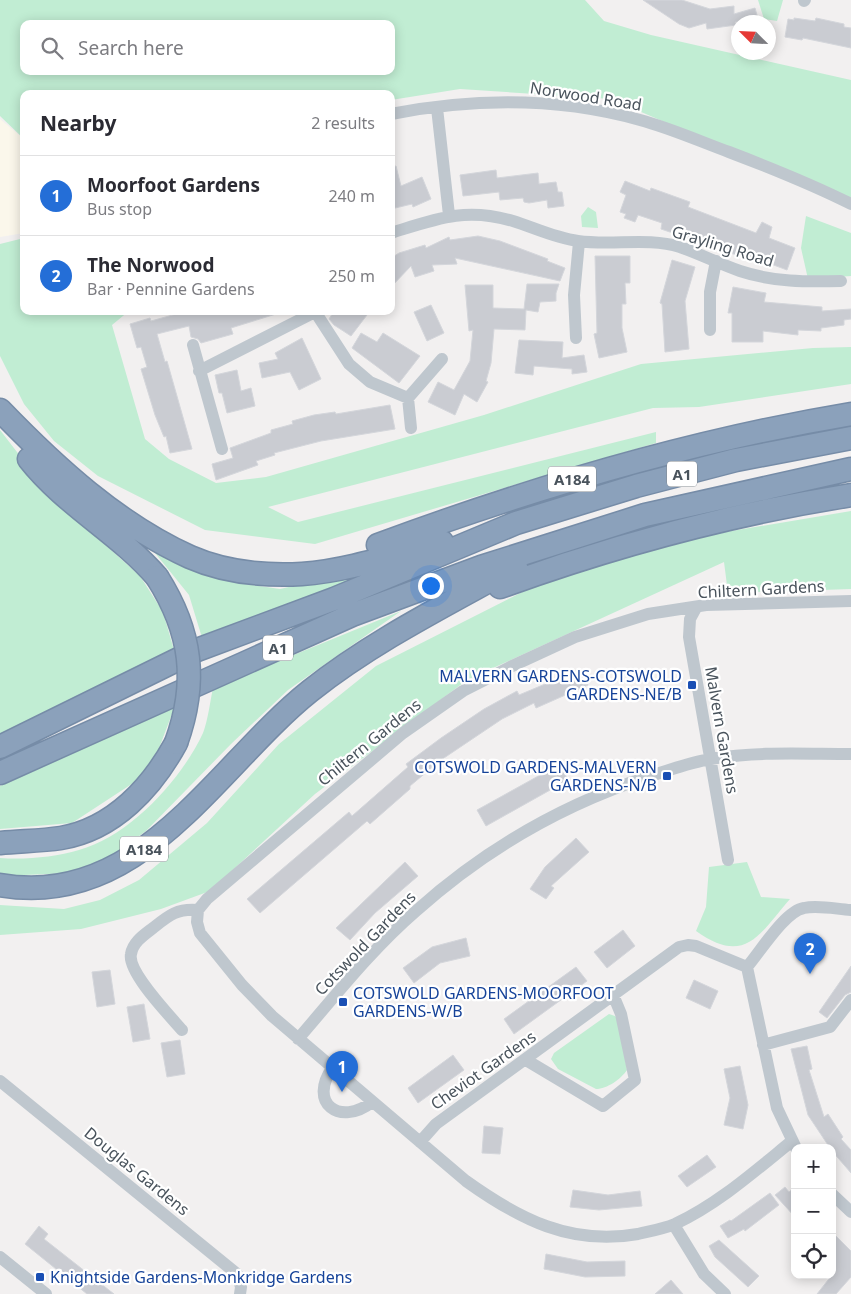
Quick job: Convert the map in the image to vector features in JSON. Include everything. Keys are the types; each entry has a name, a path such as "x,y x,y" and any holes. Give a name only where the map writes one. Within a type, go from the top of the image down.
{"highway":[{"name":"A1","path":"0,411 46,458 112,510 191,558 223,568 252,573 302,574 345,567 516,523 636,486 736,460 851,438"},
{"name":"A1","path":"0,411 13,438 41,474 116,536 157,577 178,616 189,658 188,701 176,743 164,765 149,786 131,803 110,818 87,830 63,837 0,843"},
{"name":"A184","path":"302,574 443,521 630,461 736,436 851,414"},
{"name":"A1","path":"0,773 352,615 481,568 645,515 851,469"},
{"name":"A184","path":"436,611 570,562 747,514 851,495"},
{"name":"A1","path":"0,747 197,650 334,599 516,523"},
{"name":"A184","path":"0,885 33,887 62,884 107,870 132,857 175,824 308,692 356,657 563,541"}],"street":[{"name":"Norwood Road","path":"395,113 501,101 530,102 610,112 660,126 810,183 851,204"},
{"path":"437,108 449,215"},
{"name":"Grayling Road","path":"395,233 449,215 480,215 512,221 580,242 656,243 679,247 767,278 794,282 841,281"},
{"path":"576,338 574,295 580,242"},
{"path":"710,330 710,292 716,261"},
{"path":"200,371 311,315"},
{"path":"319,315 349,364 370,382 408,398"},
{"path":"193,345 222,449"},
{"path":"411,428 408,398 442,358"},
{"name":"Chiltern Gardens","path":"198,910 207,898 343,782 403,733 463,690 576,637 648,614 712,605 851,601"},
{"name":"Malvern Gardens","path":"696,608 690,619 689,637 728,860"},
{"name":"Cotswold Gardens","path":"298,1038 354,974 416,911 494,851 573,806 612,789 710,759 762,754 851,754"},
{"path":"794,1144 777,1108 747,967 786,919 798,910 806,908 851,910"},
{"path":"182,1030 140,979 132,966 131,954 139,940 170,914 185,909 198,910 197,922 200,933 242,986 272,1016 420,1142 491,1198 552,1229 597,1237 626,1236 674,1225 715,1202 791,1146"},
{"name":"Cheviot Gardens","path":"420,1142 436,1124 614,997 672,951 688,945 747,967"},
{"path":"526,1060 603,1106 635,1080 621,1014 614,997"},
{"path":"763,1045 830,1027 851,1000"},
{"path":"333,1067 323,1086 326,1102 331,1108 347,1114 355,1112 372,1102"},
{"name":"Douglas Gardens","path":"0,1080 237,1274 242,1287 240,1294"},
{"path":"836,1198 851,1212"},
{"path":"674,1225 704,1274 725,1294"},
{"path":"1,1259 46,1294"}],"shaded area":[{"path":"0,119 20,136 20,234 0,237"}],"green space":[{"path":"0,0 585,0 604,21 651,35 731,53 731,60 762,60 851,80 851,202 611,99 460,89 395,99 395,90 20,90 20,135 0,116"},
{"path":"758,0 783,0 777,21 776,15 763,15"},
{"path":"588,207 596,212 598,228 582,227 581,216"},
{"path":"806,216 851,233 851,276 808,279 801,248"},
{"path":"20,239 20,315 124,315 112,325 145,439 169,459 216,483 266,477 484,415 641,364 813,348 851,347 851,384 699,407 653,408 268,507 298,522 656,432 656,443 315,544 205,530 98,476 54,441 24,404 0,356 0,244"},
{"path":"0,430 51,496 140,576 163,612 174,650 0,734"},
{"path":"851,511 851,589 728,593 724,562 467,680 315,794 210,891 161,909 81,929 0,935 0,905 64,909 100,900 139,880 207,823 279,744 376,666 554,576 690,538"},
{"path":"147,543 173,558 232,582 280,589 355,572 357,578 203,641 189,595"},
{"path":"401,611 288,690 231,744 146,831 110,857 72,873 0,876 0,858 40,857 79,850 98,843 117,832 152,804 182,769 203,733 213,688"},
{"path":"175,706 150,772 72,823 0,829 0,786"},
{"path":"747,862 761,897 790,899 760,934 750,942 739,946 727,946 713,941 696,931 706,907 709,867"},
{"path":"609,1014 615,1016 618,1020 627,1070 613,1083 596,1089 558,1069 551,1059 554,1053"}],"building":[{"path":"643,0 682,0 710,9 734,6 734,14 755,8 757,15 731,15 731,26 707,29 706,23 689,28 679,24"},
{"path":"794,18 815,21 816,18 844,24 844,27 851,28 851,48 803,38 802,40 785,37 788,19 794,20"},
{"path":"395,166 401,186 422,177 431,199 413,207 412,204 395,208"},
{"path":"496,170 497,178 538,173 539,184 556,182 558,192 562,192 564,206 548,208 547,200 529,203 524,202 523,198 500,200 499,192 463,196 460,175"},
{"path":"625,181 650,191 651,188 690,202 688,207 756,233 762,222 772,227 769,238 795,248 787,270 763,261 742,257 661,229 662,223 638,215 635,222 624,218 626,214 620,212 626,195 620,192"},
{"path":"478,236 500,241 548,259 547,261 565,268 560,281 455,258 457,264 432,265 434,271 415,277 411,266 395,283 395,256 425,245 426,248 449,237 450,240"},
{"path":"595,256 630,256 630,283 625,283 626,304 622,304 622,328 627,352 599,358 594,334 597,333"},
{"path":"672,260 695,267 685,301 689,349 665,352 662,304 660,303"},
{"path":"527,284 559,284 556,301 540,302 538,312 526,310 525,330 494,329 491,363 486,381 488,382 477,402 464,394 455,415 428,402 438,382 454,390 470,361 473,330 469,331 465,285 493,285 493,308 524,309"},
{"path":"733,287 766,293 764,302 822,307 822,311 851,309 851,319 844,320 844,325 821,328 821,331 798,330 798,335 763,331 763,342 732,342 732,313 728,313"},
{"path":"431,305 444,333 427,341 414,312"},
{"path":"173,315 273,315 231,328 233,334 201,343 198,339 191,337 189,326 157,334 165,362 167,361 192,449 170,453 166,436 164,437 155,415 141,369 147,367 141,347 137,348 130,324 150,318 151,321"},
{"path":"332,315 367,315 351,336 334,325 329,319"},
{"path":"361,333 377,342 383,333 420,356 399,383 352,348"},
{"path":"302,338 321,379 299,390 290,372 262,378 259,363 278,359 275,353"},
{"path":"519,340 563,342 562,358 584,355 587,372 572,374 572,369 534,366 533,375 515,373"},
{"path":"237,370 241,391 251,388 255,406 227,413 222,393 219,393 215,375"},
{"path":"390,405 395,429 321,441 274,453 275,455 256,461 258,465 216,480 212,464 233,458 230,448 271,433 271,430 293,424 292,421 314,415 335,412 336,414"},
{"path":"581,669 588,685 536,708 534,703 502,719 441,760 370,824 367,821 260,913 247,899 349,812 352,816 408,767 406,764 441,738 484,709 517,691 519,695"},
{"path":"560,764 568,780 486,826 477,810"},
{"path":"576,838 589,852 551,886 554,888 546,899 530,889 545,867"},
{"path":"405,862 418,876 375,913 350,940 336,928"},
{"path":"623,930 635,946 607,968 594,952"},
{"path":"466,938 470,956 440,963 414,983 403,968 432,947"},
{"path":"851,966 851,992 845,995 827,1018 819,1012"},
{"path":"576,967 587,981 514,1034 504,1019"},
{"path":"110,970 115,1004 97,1007 92,972"},
{"path":"694,980 718,991 710,1009 686,998"},
{"path":"144,1004 150,1039 133,1042 127,1007"},
{"path":"180,1040 185,1074 167,1077 161,1043"},
{"path":"807,1046 812,1069 809,1070 824,1117 828,1114 843,1137 841,1139 851,1150 851,1173 836,1156 836,1144 827,1144 808,1115 791,1049"},
{"path":"453,1055 464,1070 418,1103 408,1088"},
{"path":"740,1066 748,1105 743,1129 724,1125 730,1098 724,1069"},
{"path":"484,1126 503,1128 500,1154 482,1153"},
{"path":"707,1155 716,1167 687,1187 678,1176"},
{"path":"785,1187 789,1192 791,1190 791,1213 775,1195"},
{"path":"573,1190 608,1195 640,1191 642,1206 599,1210 570,1207"},
{"path":"770,1193 779,1205 745,1231 744,1229 728,1238 720,1226 731,1221"},
{"path":"39,1226 48,1234 44,1239 114,1294 87,1294 25,1244"},
{"path":"836,1236 851,1251 851,1277 836,1294 817,1294 829,1279 836,1279"},
{"path":"719,1240 759,1276 748,1287 715,1257 709,1246"},
{"path":"546,1254 587,1262 625,1261 625,1276 585,1277 544,1269"},
{"path":"671,1280 683,1294 655,1294"}],"place":[{"name":"MALVERN GARDENS-COTSWOLD GARDENS-NE/B","path":"692,685"},
{"name":"COTSWOLD GARDENS-MALVERN GARDENS-N/B","path":"667,776"},
{"name":"The Norwood","path":"810,974"},
{"name":"COTSWOLD GARDENS-MOORFOOT GARDENS-W/B","path":"343,1002"},
{"name":"Moorfoot Gardens","path":"342,1092"},
{"name":"Knightside Gardens-Monkridge Gardens","path":"40,1277"}]}
